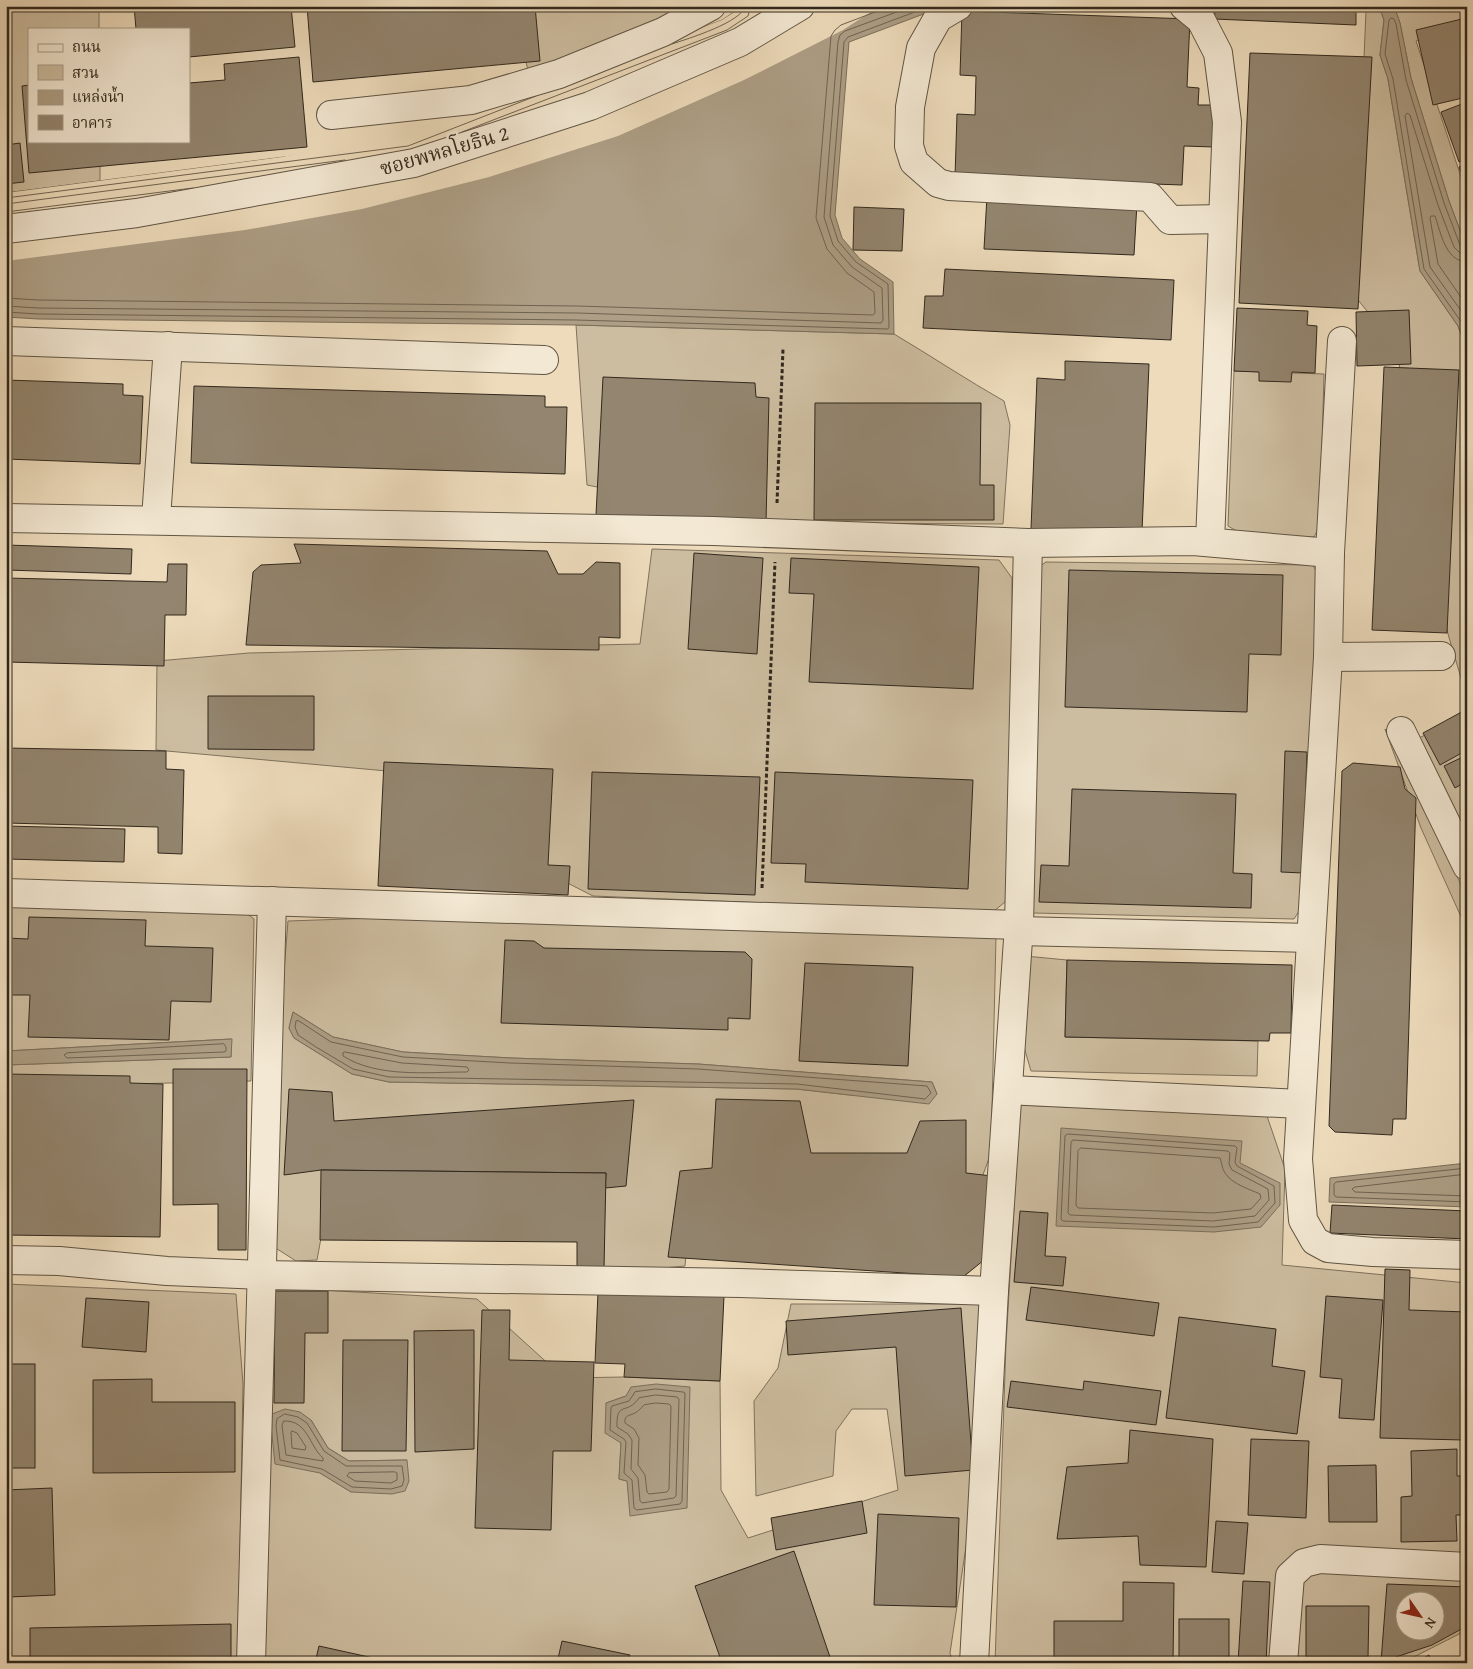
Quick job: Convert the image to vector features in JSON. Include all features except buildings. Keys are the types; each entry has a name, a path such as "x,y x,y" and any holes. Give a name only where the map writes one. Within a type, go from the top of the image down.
{"street":[{"path":"331,114 471,100 559,74 662,32 711,6"},
{"name":"ซอยพหลโยธิน 2","path":"6,229 137,212 414,163 590,106 740,42 800,6"},
{"path":"958,6 938,18 921,48 910,107 909,146 914,162 938,183 949,186 1150,197 1170,220 1223,219"},
{"path":"1184,6 1201,20 1218,53 1227,122 1210,542"},
{"path":"6,341 544,360"},
{"path":"1342,341 1330,553 1328,657 1298,1158 1303,1220 1315,1241 1328,1248 1373,1252 1467,1255"},
{"path":"156,519 168,346"},
{"path":"6,518 156,519 776,533 1028,543 1210,542 1330,553"},
{"path":"974,1663 994,1291 1019,928 1028,543"},
{"path":"1328,657 1442,656"},
{"path":"1402,731 1467,866"},
{"path":"6,893 761,917 1311,938"},
{"path":"251,1663 272,901"},
{"path":"1008,1090 1301,1104"},
{"path":"6,1260 59,1261 167,1272 262,1275 730,1283 994,1291"},
{"path":"1284,1663 1290,1576 1304,1563 1320,1559 1467,1567"}],"path":[{"path":"761,917 783,349"}],"green space":[{"path":"6,6 99,6 99,28 28,28 28,142 100,142 100,181 6,193"},
{"path":"512,6 687,6 529,74"},
{"path":"1362,6 1379,6 1384,20 1380,55 1388,79 1420,271 1458,326 1467,350 1467,687 1464,688 1448,634 1421,527 1397,348 1354,295 1366,11"},
{"path":"1394,6 1462,6 1466,18 1416,41 1464,186 1467,186 1467,249 1449,201 1411,78 1400,23"},
{"path":"576,325 894,334 1004,401 1010,425 1003,524 782,523 587,485"},
{"path":"1234,371 1324,374 1320,525 1314,537 1270,539 1248,535 1228,526"},
{"path":"652,549 999,560 1012,578 1012,896 993,912 593,896 540,869 442,776 156,750 157,661 249,653 640,644"},
{"path":"1046,562 1313,565 1321,581 1303,905 1294,919 1033,913 1037,568"},
{"path":"1467,714 1467,843 1417,739"},
{"path":"1385,729 1467,897 1467,930 1421,828"},
{"path":"6,906 238,907 254,919 251,1081 6,1087 6,1065 231,1057 231,1039 6,1051"},
{"path":"376,918 996,937 991,1153 981,1180 693,1179 685,1266 593,1274 595,1186 331,1183 317,1260 296,1261 274,1247 282,997 288,921","holes":["293,1012 333,1037 403,1052 511,1058 698,1064 932,1082 937,1094 850,1095 797,1089 389,1082 352,1074 294,1038 289,1028"]},
{"path":"1025,956 1067,960 1065,1037 1258,1041 1257,1076 1031,1071 1024,1047"},
{"path":"1020,1105 1267,1116 1285,1169 1282,1265 1467,1283 1467,1630 1446,1641 1446,1592 1396,1592 1396,1642 1443,1642 1402,1663 995,1663 1006,1344"},
{"path":"6,1284 236,1294 243,1384 238,1663 6,1663"},
{"path":"269,1287 477,1299 564,1378 624,1377 720,1381 721,1490 748,1538 898,1490 887,1409 852,1409 836,1431 833,1476 756,1496 754,1401 778,1368 791,1304 983,1304 976,1480 950,1653 953,1663 261,1663","holes":["626,1396 627,1481 619,1479 621,1443 606,1403","311,1420 328,1448 349,1461 407,1460 351,1492 320,1473"]}],"water":[{"path":"743,6 945,6 849,42 835,215 842,238 860,259 893,282 894,334 576,325 38,319 6,317 6,193 407,141 722,20"},
{"path":"1379,6 1394,6 1400,23 1411,78 1449,201 1467,249 1467,350 1458,326 1420,271 1388,79 1380,55 1384,20"},
{"path":"293,1012 333,1037 403,1052 511,1058 698,1064 932,1082 937,1094 929,1104 796,1089 389,1082 352,1074 294,1038 289,1028"},
{"path":"232,1039 231,1057 6,1065 6,1051"},
{"path":"1061,1128 1242,1141 1240,1163 1280,1183 1280,1205 1261,1227 1214,1232 1056,1226"},
{"path":"1467,1163 1467,1207 1329,1202 1330,1178"},
{"path":"656,1384 690,1387 687,1508 630,1516 627,1481 619,1479 621,1443 605,1433 606,1403 626,1396 631,1387"},
{"path":"285,1409 300,1412 311,1420 328,1448 349,1461 407,1460 409,1481 405,1491 392,1494 351,1492 320,1473 275,1464 271,1426 272,1414"}],"pier":[{"path":"744,6 880,6 843,30 744,80 618,136 489,177 362,209 245,230 6,261 6,193 282,157 315,150 406,138 722,20"}]}
